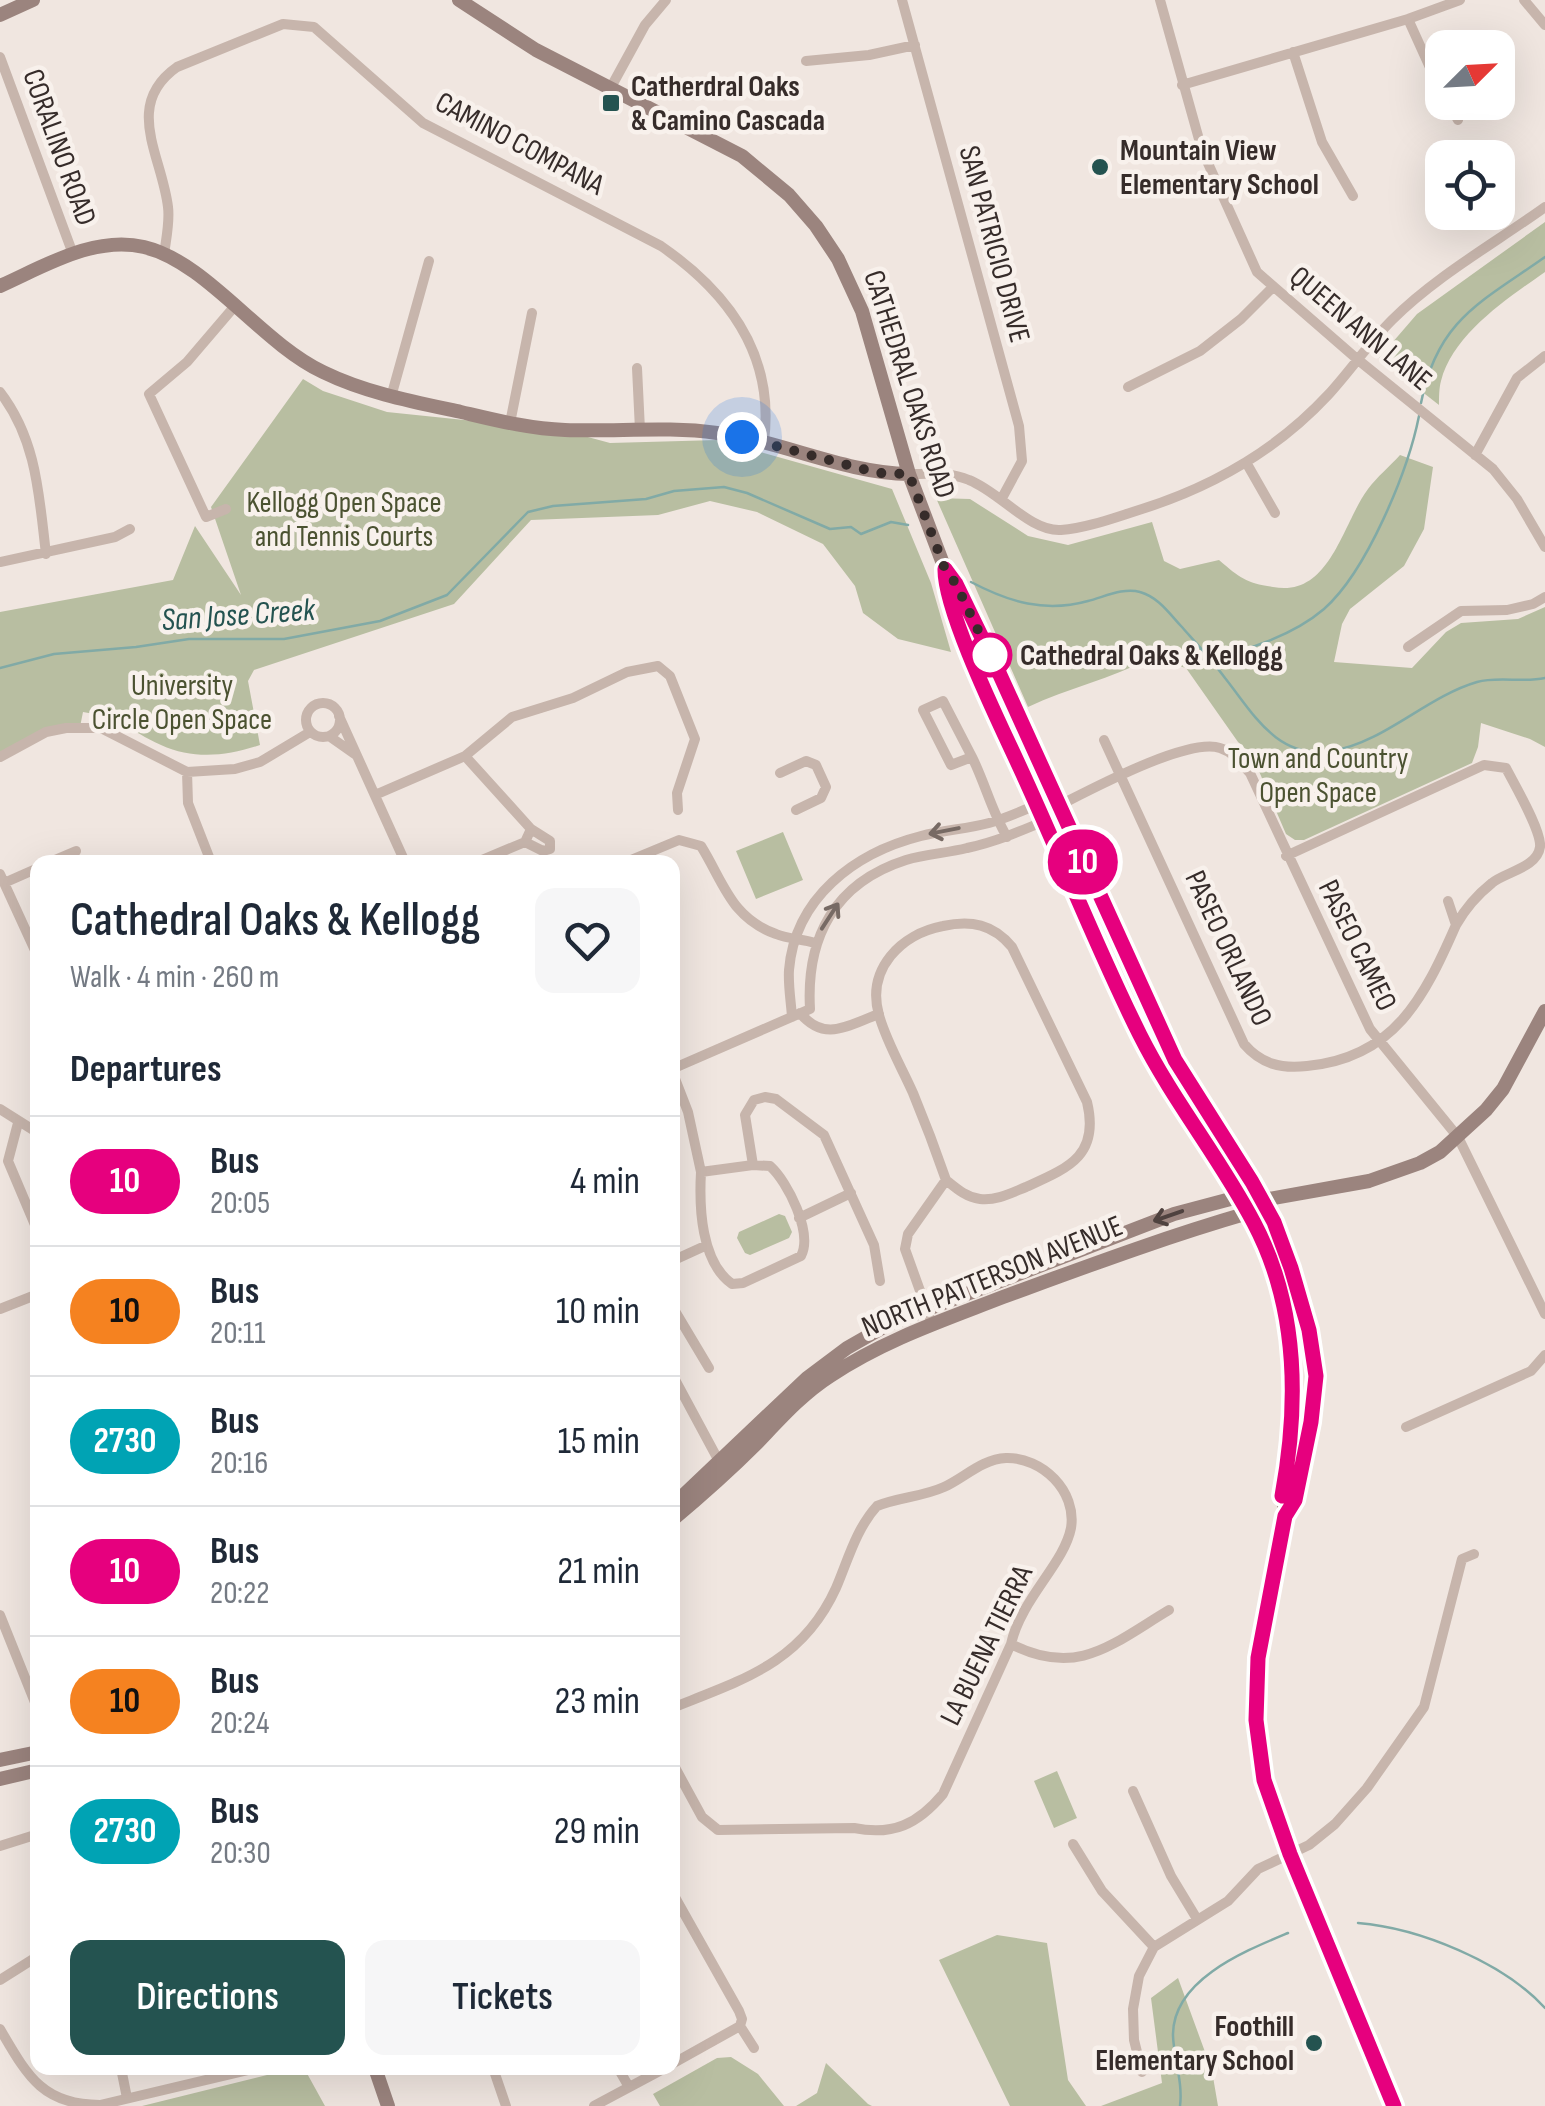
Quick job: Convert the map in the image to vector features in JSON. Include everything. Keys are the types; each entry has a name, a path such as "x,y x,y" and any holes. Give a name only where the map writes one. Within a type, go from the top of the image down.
{"main road":[{"path":"0,15 33,0"},
{"name":"CATHEDRAL OAKS ROAD","path":"460,0 512,37 742,156 789,195 838,259 862,311 909,474 945,569 956,584 1175,1060 1274,1222 1301,1298 1316,1376 1295,1500 1285,1516"},
{"path":"0,286 74,254 108,245 129,245 183,264 286,351 323,372 391,397 562,430 687,429 764,441 878,473 909,474"},
{"name":"CATHEDRAL OAKS ROAD","path":"945,569 944,586 1142,1040 1248,1213 1282,1298 1293,1364 1293,1424 1282,1496 1285,1516 1258,1658 1256,1720 1264,1780 1290,1854 1394,2106"},
{"name":"NORTH PATTERSON AVENUE","path":"680,1512 781,1402 827,1362 889,1324 1174,1214 1238,1196 1262,1200 1395,1174 1440,1152 1503,1089 1545,1012"},
{"name":"NORTH PATTERSON AVENUE","path":"680,1500 827,1378 865,1354 932,1324 1172,1234 1248,1213 1262,1200"},
{"path":"0,1760 30,1754"},
{"path":"0,1780 30,1772"},
{"path":"377,2075 388,2106"}],"street":[{"path":"610,88 645,24 666,0"},
{"name":"SAN PATRICIO DRIVE","path":"902,0 1022,445 1016,477 1002,498"},
{"name":"QUEEN ANN LANE","path":"1160,0 1202,150 1257,272 1492,469 1517,500 1545,548"},
{"path":"1182,85 1460,0"},
{"path":"1524,0 1545,25"},
{"path":"1408,19 1425,56"},
{"name":"CAMINO COMPANA","path":"164,255 169,212 148,122 153,92 163,76 283,24 314,27 328,35 423,123 661,246 689,265 722,302 753,351 765,382 768,404 764,441"},
{"path":"806,61 856,57 915,45"},
{"path":"1293,52 1322,142 1354,196"},
{"name":"CORALINO ROAD","path":"0,58 74,254"},
{"path":"909,474 967,479 1002,498 1036,525 1058,530 1175,498 1247,464 1293,429 1393,320 1545,206"},
{"path":"391,397 429,261"},
{"path":"1128,387 1200,351 1272,288"},
{"path":"226,508 206,517 149,394 187,362 234,308"},
{"path":"510,423 532,313"},
{"path":"1474,455 1517,378 1545,356"},
{"path":"637,368 640,430"},
{"path":"0,392 26,437 35,468 46,554"},
{"path":"1247,464 1275,513"},
{"path":"0,562 115,537 130,529"},
{"path":"1408,647 1461,611 1507,610 1545,597"},
{"path":"375,796 464,756 512,717 573,698 644,666 658,666 670,676 695,739 677,793 678,810"},
{"path":"972,756 951,766 923,710 943,701 972,756 985,782 1007,837"},
{"path":"339,716 336,730 319,737 310,732 306,718 316,705 329,704 339,716 402,855"},
{"path":"0,756 46,732 101,728 187,772 235,769 260,762 310,732"},
{"path":"328,736 357,755"},
{"name":"PASEO ORLANDO","path":"1104,740 1244,1044 1253,1054 1269,1064 1302,1067 1349,1058 1381,1042"},
{"name":"PASEO CAMEO","path":"1058,806 1170,755 1199,747 1220,748 1237,757 1250,773 1370,1029 1458,1137 1545,1314"},
{"path":"464,756 531,829 545,835 550,849 542,851 524,842"},
{"path":"780,772 806,761 816,766 826,787 821,798 796,810"},
{"path":"1286,856 1484,765 1506,768 1515,785 1540,848 1533,861 1494,881 1466,909 1404,1019 1381,1042"},
{"path":"187,772 188,802 208,855"},
{"path":"878,1014 834,1030 810,1025 801,1013 789,971 796,938 822,890 862,859 898,842 997,820 1037,804 1058,806"},
{"path":"801,1013 815,943 836,905 854,888 886,868 1007,837 1044,821 1058,806"},
{"path":"493,855 524,842 531,829"},
{"path":"646,855 679,840 701,846 731,904 751,922 778,936 815,943"},
{"path":"67,855 76,851"},
{"path":"30,870 2,878 30,939"},
{"path":"1448,900 1456,924"},
{"path":"947,925 989,927 1002,934 1012,947 1087,1102 1091,1119 1089,1138 1074,1163 1060,1172 994,1199 967,1196 946,1180 878,1014 876,992 883,966 902,942 925,930 947,925"},
{"path":"680,1066 801,1013"},
{"path":"680,1091 701,1172 700,1197 707,1245 724,1278 732,1284 743,1283 801,1256 807,1238 779,1174 770,1166 701,1172"},
{"path":"753,1165 745,1115 754,1100 765,1096 824,1135 874,1245 880,1281"},
{"path":"0,1109 30,1130"},
{"path":"18,1123 8,1162 30,1213"},
{"path":"932,1324 905,1249 908,1234 946,1180"},
{"path":"800,1218 851,1194"},
{"path":"680,1257 707,1245"},
{"path":"0,1309 30,1297"},
{"path":"680,1319 710,1368"},
{"path":"1406,1427 1531,1371 1545,1355"},
{"path":"680,1389 723,1468"},
{"name":"LA BUENA TIERRA","path":"680,1705 763,1672 807,1634 834,1592 856,1537 877,1506 930,1492 982,1464 1003,1458 1032,1464 1058,1481 1065,1492 1071,1516 1066,1540 1017,1623 943,1794 929,1811 898,1828 876,1832 854,1828 718,1830 702,1816 680,1776"},
{"path":"1142,2072 1134,2040 1133,2009 1138,1976 1154,1946 1228,1901 1258,1869 1309,1845 1353,1806 1424,1707 1462,1559 1474,1554"},
{"path":"1011,1644 1049,1659 1080,1658 1168,1610"},
{"path":"0,1615 30,1690"},
{"path":"1132,1791 1171,1876 1197,1919"},
{"path":"0,1846 30,1837"},
{"path":"1073,1844 1102,1891 1154,1946"},
{"path":"680,1906 742,2019 740,2026 680,2060"},
{"path":"0,1980 30,1961"},
{"path":"740,2026 754,2048"},
{"path":"0,2029 33,2080 52,2096 81,2105 100,2105 211,2075"},
{"path":"122,2075 127,2098"},
{"path":"495,2075 506,2106"},
{"path":"622,2075 629,2087"},
{"path":"594,2106 652,2075"}],"green space":[{"path":"1545,222 1545,272 1484,319 1457,348 1441,381 1439,405 1379,358 1417,314"},
{"name":"Kellogg Open Space and Tennis Courts","path":"303,379 323,391 387,412 562,430 610,443 718,440 892,489 931,583 951,652 898,639 863,613 855,586 823,544 757,512 710,501 658,515 531,520 454,604 254,670 248,681 260,745 223,754 186,753 161,745 116,721 83,712 80,727 66,728 0,757 0,612 173,580 195,526 241,595 211,507"},
{"name":"Town and Country Open Space","path":"1400,455 1433,467 1424,529 1404,566 1350,609 1342,624 1334,662 1412,668 1446,632 1461,623 1518,619 1545,607 1545,747 1481,723 1472,763 1304,840 1286,834 1252,755 1238,742 1186,668 1151,658 1028,707 936,498 970,499 1028,536 1068,545 1152,522 1164,561 1180,569 1219,560 1250,581 1292,587 1321,570 1368,489"},
{"path":"783,832 803,880 756,899 736,851"},
{"path":"779,1214 785,1216 792,1232 789,1238 750,1255 745,1253 737,1238 739,1232"},
{"path":"1057,1771 1077,1818 1054,1828 1034,1781"},
{"path":"997,1935 1047,1943 1068,2080 1086,2106 1010,2106 939,1960"},
{"path":"1178,1978 1212,2071 1218,2106 1101,2106 1162,2083 1151,1998"},
{"path":"731,2057 758,2074 784,2106 660,2106 653,2094 717,2058"},
{"path":"826,2063 872,2106 796,2106 817,2093"},
{"path":"267,2075 308,2075 325,2106 142,2106"}],"waterway":[{"path":"1421,403 1428,375 1450,332 1482,301 1545,257"},
{"path":"1210,656 1239,651 1285,634 1313,618 1340,592 1384,519 1406,464 1419,416"},
{"name":"San Jose Creek","path":"0,668 54,654 189,639 284,639 380,621 447,595 528,512 553,506 646,499 674,491 724,487 830,529 851,527 861,534 891,522 908,525"},
{"name":"San Jose Creek","path":"971,582 1013,600 1042,606 1072,604 1127,591 1146,594 1172,616 1268,731 1281,741 1313,752 1332,751 1370,739 1440,698 1477,682 1545,678"},
{"path":"1358,1923 1407,1932 1459,1950 1507,1976 1545,2008"},
{"path":"1180,2106 1173,2036 1184,1999 1214,1970 1288,1933"}],"bus line":[{"name":"10","path":"1282,1496 1293,1424 1293,1364 1274,1270 1256,1225 1166,1082 1111,976 944,586 945,569 1000,675 1175,1060 1274,1222 1301,1298 1313,1351 1315,1398 1295,1500 1285,1516 1262,1632 1256,1720 1272,1810 1394,2106"}],"place":[{"name":"Catherdral Oaks & Camino Cascada","path":"611,103"},
{"name":"Mountain View Elementary School","path":"1100,167"},
{"name":"Cathedral Oaks & Kellogg","path":"990,655"},
{"name":"Foothill Elementary School","path":"1314,2043"}],"route":[{"path":"742,437 878,473 909,474 945,569 990,655"}],"park label":[{"name":"University Circle Open Space","path":"182,702"}]}
